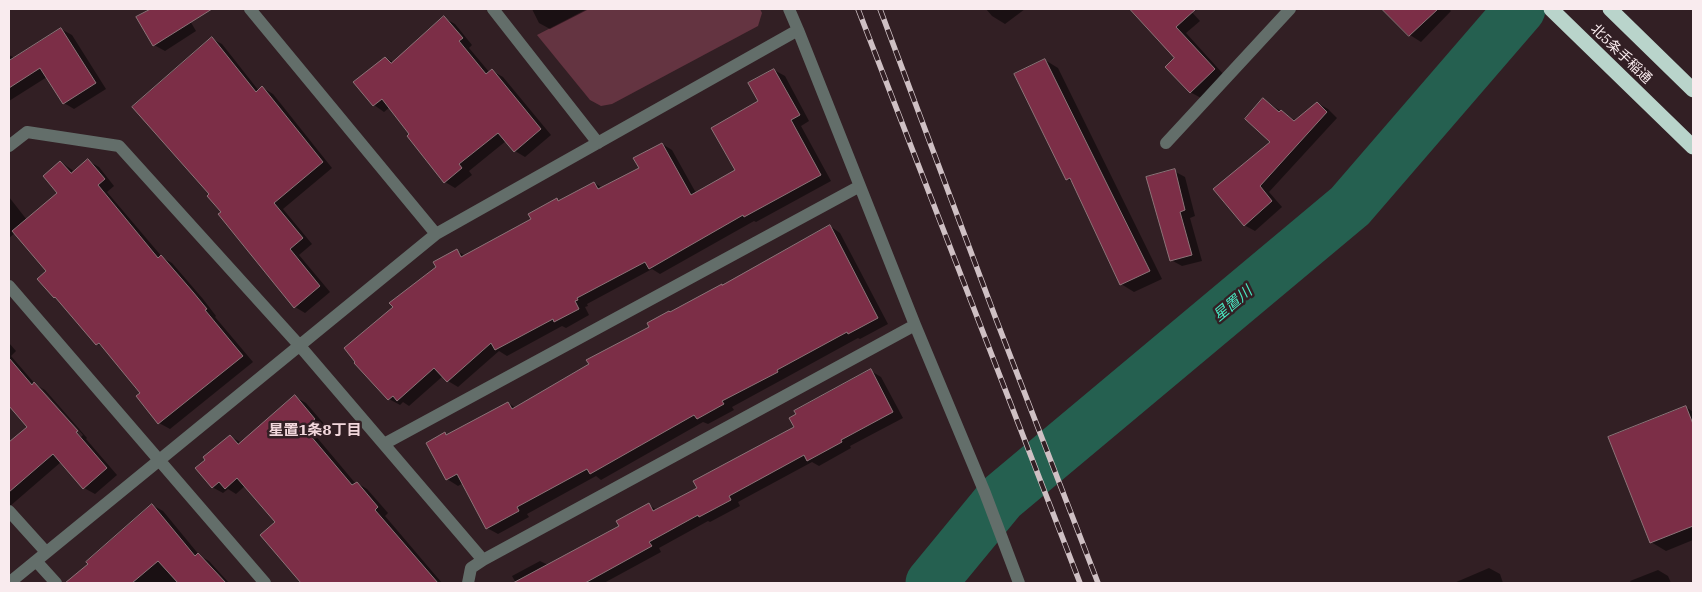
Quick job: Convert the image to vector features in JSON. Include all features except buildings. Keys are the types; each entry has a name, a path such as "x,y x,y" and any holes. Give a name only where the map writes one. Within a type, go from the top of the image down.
{"highway":[{"name":"北5条手稲通","path":"1551,9 1693,147"},
{"name":"北5条手稲通","path":"1610,9 1693,90"}],"street":[{"path":"250,9 436,234"},
{"path":"493,9 598,143"},
{"path":"789,9 915,325 985,493 1019,583"},
{"path":"1166,143 1290,9"},
{"path":"9,583 436,234 798,30"},
{"path":"9,146 27,132 120,146 299,346 483,560"},
{"path":"384,444 860,186"},
{"path":"9,286 265,583"},
{"path":"468,583 471,568 483,560 915,325"},
{"path":"9,511 46,552"},
{"path":"36,561 56,583"}],"shaded area":[{"path":"587,9 760,9 762,13 758,26 612,104 601,106 590,100 537,35"}],"waterway":[{"name":"星置川","path":"931,583 1001,498 1350,206 1520,9"}],"railway":[{"path":"858,9 1080,583"},
{"path":"880,9 996,319 1098,583"}],"district":[{"name":"星置1条8丁目","path":"315,431"}]}
